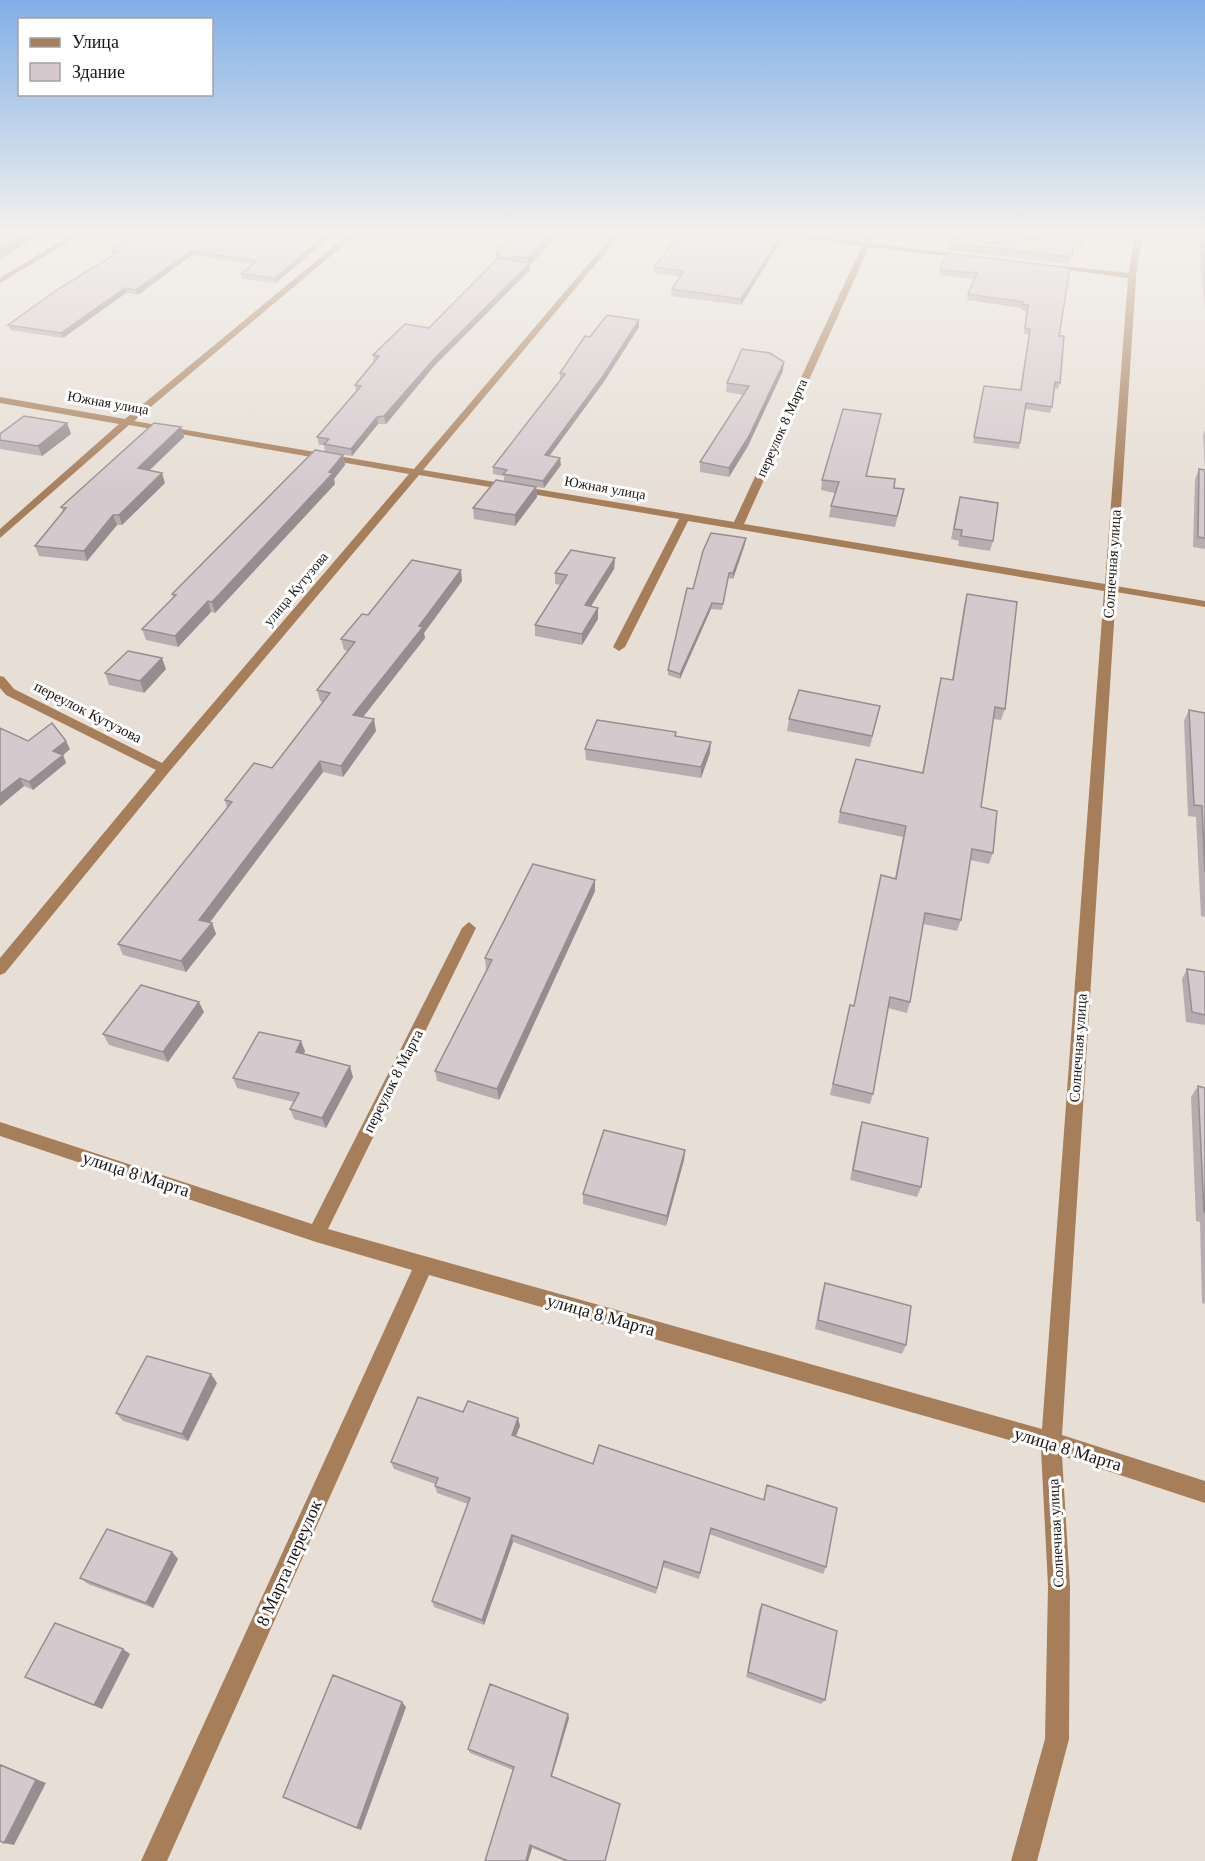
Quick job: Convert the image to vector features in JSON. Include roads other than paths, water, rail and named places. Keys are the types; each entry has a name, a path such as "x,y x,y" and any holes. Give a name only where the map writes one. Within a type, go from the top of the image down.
{"street":[{"path":"0,535 126,422 249,320"},
{"name":"улица Кутузова","path":"0,969 164,769 545,320"},
{"name":"переулок 8 Марта","path":"738,526 832,320"},
{"name":"Солнечная улица","path":"1024,1861 1057,1739 1059,1586 1051,1443 1129,320"},
{"name":"Южная улица","path":"0,400 1205,604"},
{"path":"619,647 685,517"},
{"name":"переулок Кутузова","path":"0,680 10,692 164,769"},
{"name":"переулок 8 Марта","path":"316,1234 470,928"},
{"name":"улица 8 Марта","path":"0,1129 316,1234 1051,1443 1205,1492"},
{"name":"8 Марта переулок","path":"154,1861 424,1265"}]}
